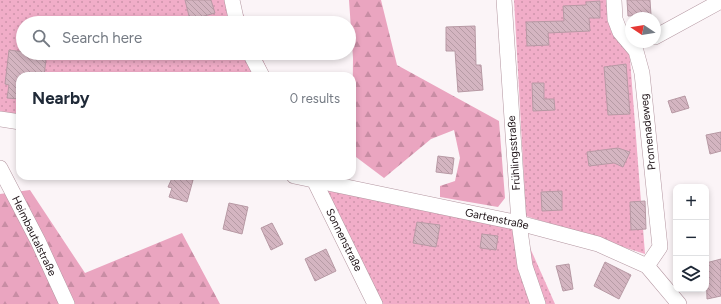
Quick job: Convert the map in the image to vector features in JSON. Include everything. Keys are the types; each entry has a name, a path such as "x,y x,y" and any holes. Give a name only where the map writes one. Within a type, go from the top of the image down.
{"street":[{"path":"232,0 236,16"},
{"name":"Frühlingsstraße","path":"504,0 519,223 525,266 538,304"},
{"name":"Promenadeweg","path":"614,0 615,19 620,32 636,51 642,73 660,247 647,266"},
{"path":"661,34 721,1"},
{"path":"636,51 640,48"},
{"path":"254,60 260,72"},
{"path":"0,119 16,121"},
{"name":"Heimbautalstraße","path":"0,168 38,241 67,304"},
{"name":"Sonnenstraße","path":"314,180 375,304"},
{"name":"Gartenstraße","path":"322,180 519,223 598,244 647,266 679,304"}],"green space":[{"path":"349,0 381,0 397,65 499,121 505,198 498,207 440,197 440,186 455,181 460,158 454,130 431,139 384,178 356,157 356,72 353,72 353,60 356,60 356,16 350,16"},
{"path":"30,190 85,273 182,233 220,304 0,304 0,194"}],"shaded area":[{"path":"0,0 237,0 244,16 16,16 16,60 263,60 268,72 16,72 16,123 0,120"},
{"path":"514,0 618,0 625,34 625,48 628,48 630,59 645,254 526,216"},
{"path":"315,180 331,180 519,223 555,304 375,304"}],"building":[{"path":"185,0 211,0 215,13 204,16 189,16"},
{"path":"627,0 650,0 651,12 628,12"},
{"path":"600,1 600,18 589,18 590,31 548,33 549,45 527,46 526,22 564,21 563,6 586,5 586,2"},
{"path":"475,26 476,65 481,65 483,90 458,92 455,51 446,51 446,27"},
{"path":"9,50 16,51 16,60 46,60 44,72 16,72 16,99 7,98 9,85 5,84"},
{"path":"626,64 630,114 608,115 604,67"},
{"path":"532,83 544,83 544,99 554,99 555,110 533,111"},
{"path":"685,96 689,108 672,113 668,101"},
{"path":"721,132 721,151 710,154 706,135"},
{"path":"618,148 630,152 623,167 614,163 589,166 587,152"},
{"path":"438,156 454,158 452,174 436,172"},
{"path":"171,180 193,180 187,202 169,197 172,188 168,187"},
{"path":"562,191 562,210 542,211 541,192"},
{"path":"645,201 646,229 631,230 630,202"},
{"path":"229,203 248,207 242,234 223,229"},
{"path":"417,222 440,225 436,247 413,243"},
{"path":"272,223 283,244 271,250 261,228"},
{"path":"482,234 498,236 496,250 480,248"},
{"path":"326,249 336,271 315,281 305,259"},
{"path":"721,259 721,296 707,299 707,292 709,292 709,262"},
{"path":"605,262 631,275 619,299 594,286"},
{"path":"569,264 573,289 563,291 556,266"}]}
